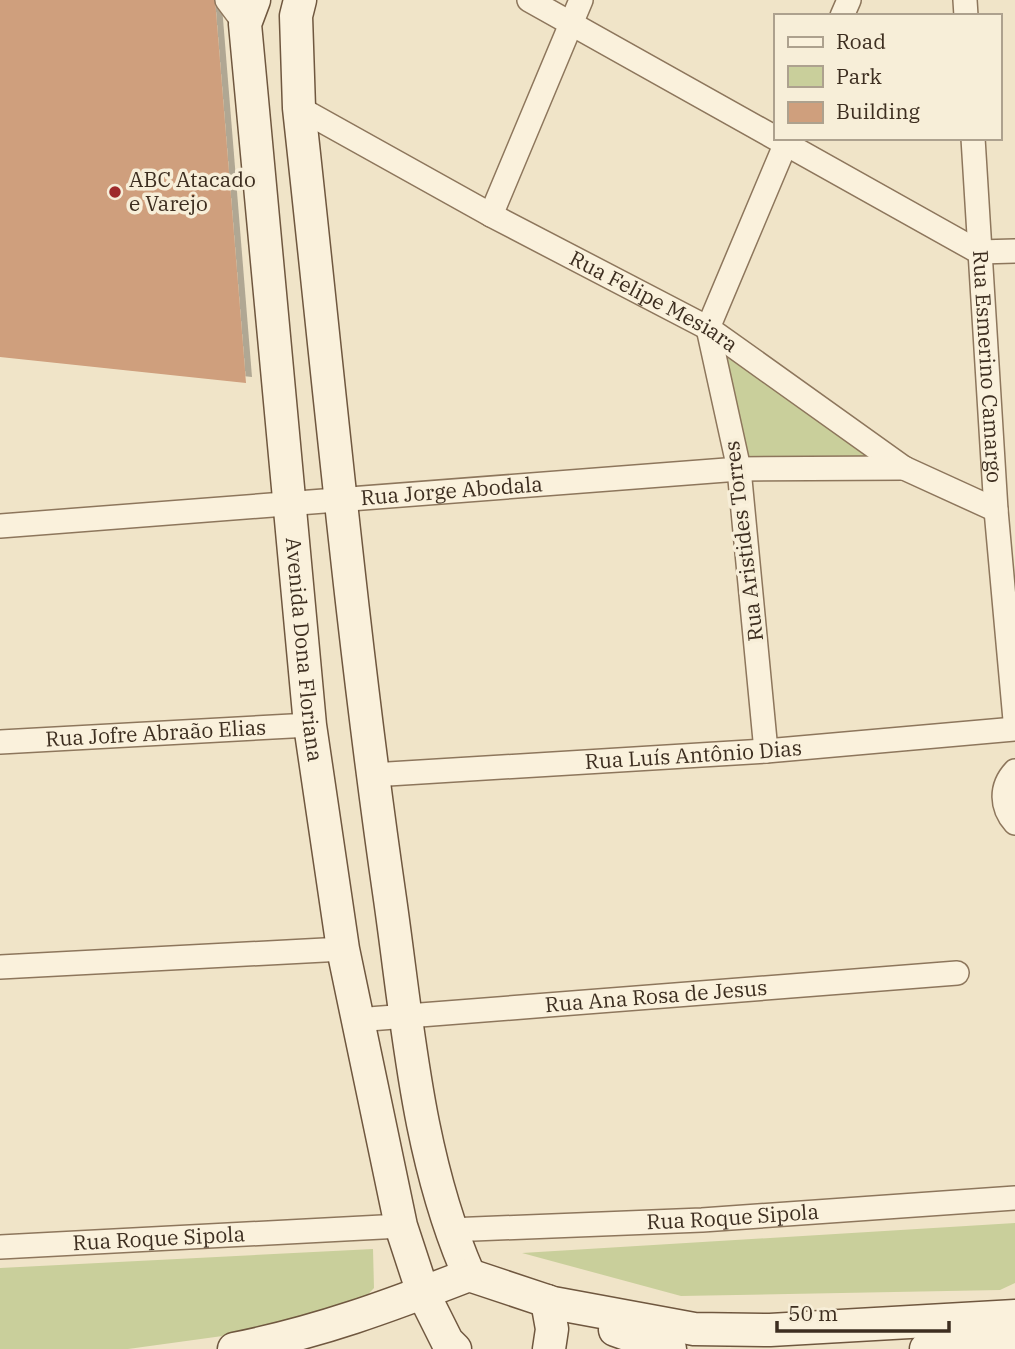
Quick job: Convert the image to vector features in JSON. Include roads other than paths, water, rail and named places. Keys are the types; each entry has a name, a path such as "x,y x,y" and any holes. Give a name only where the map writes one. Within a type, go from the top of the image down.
{"main road":[{"path":"300,0 296,16 299,108 372,775 427,1143 449,1230 469,1275"},
{"name":"Avenida Dona Floriana","path":"242,8 310,725 343,949 401,1226 423,1293 447,1341 454,1349"},
{"path":"234,1349 317,1331 469,1275 550,1302 670,1349"},
{"path":"550,1302 694,1329 727,1331 907,1325 1015,1316"},
{"path":"549,1349 552,1329 550,1302"},
{"path":"926,1349 1015,1344"}],"street":[{"path":"529,0 774,134"},
{"path":"491,215 581,0"},
{"name":"Rua Felipe Mesiara","path":"299,108 491,215 708,328 904,468 996,510"},
{"name":"Rua Esmerino Camargo","path":"973,140 996,510 1015,720"},
{"path":"708,328 786,141 979,252 1015,251"},
{"name":"Rua Aristides Torres","path":"708,328 739,469 766,751"},
{"name":"Rua Jorge Abodala","path":"0,526 739,469 904,468"},
{"name":"Rua Jofre Abraão Elias","path":"0,742 310,725"},
{"name":"Rua Luís Antônio Dias","path":"372,775 766,751 1015,729"},
{"path":"1015,771 1006,781 1004,797 1006,813 1015,823"},
{"path":"0,967 343,949"},
{"name":"Rua Ana Rosa de Jesus","path":"356,1020 957,973"},
{"name":"Rua Roque Sipola","path":"449,1230 702,1220 1015,1198"},
{"name":"Rua Roque Sipola","path":"0,1247 401,1226"}],"place":[{"name":"ABC Atacado e Varejo","path":"115,192"}]}
